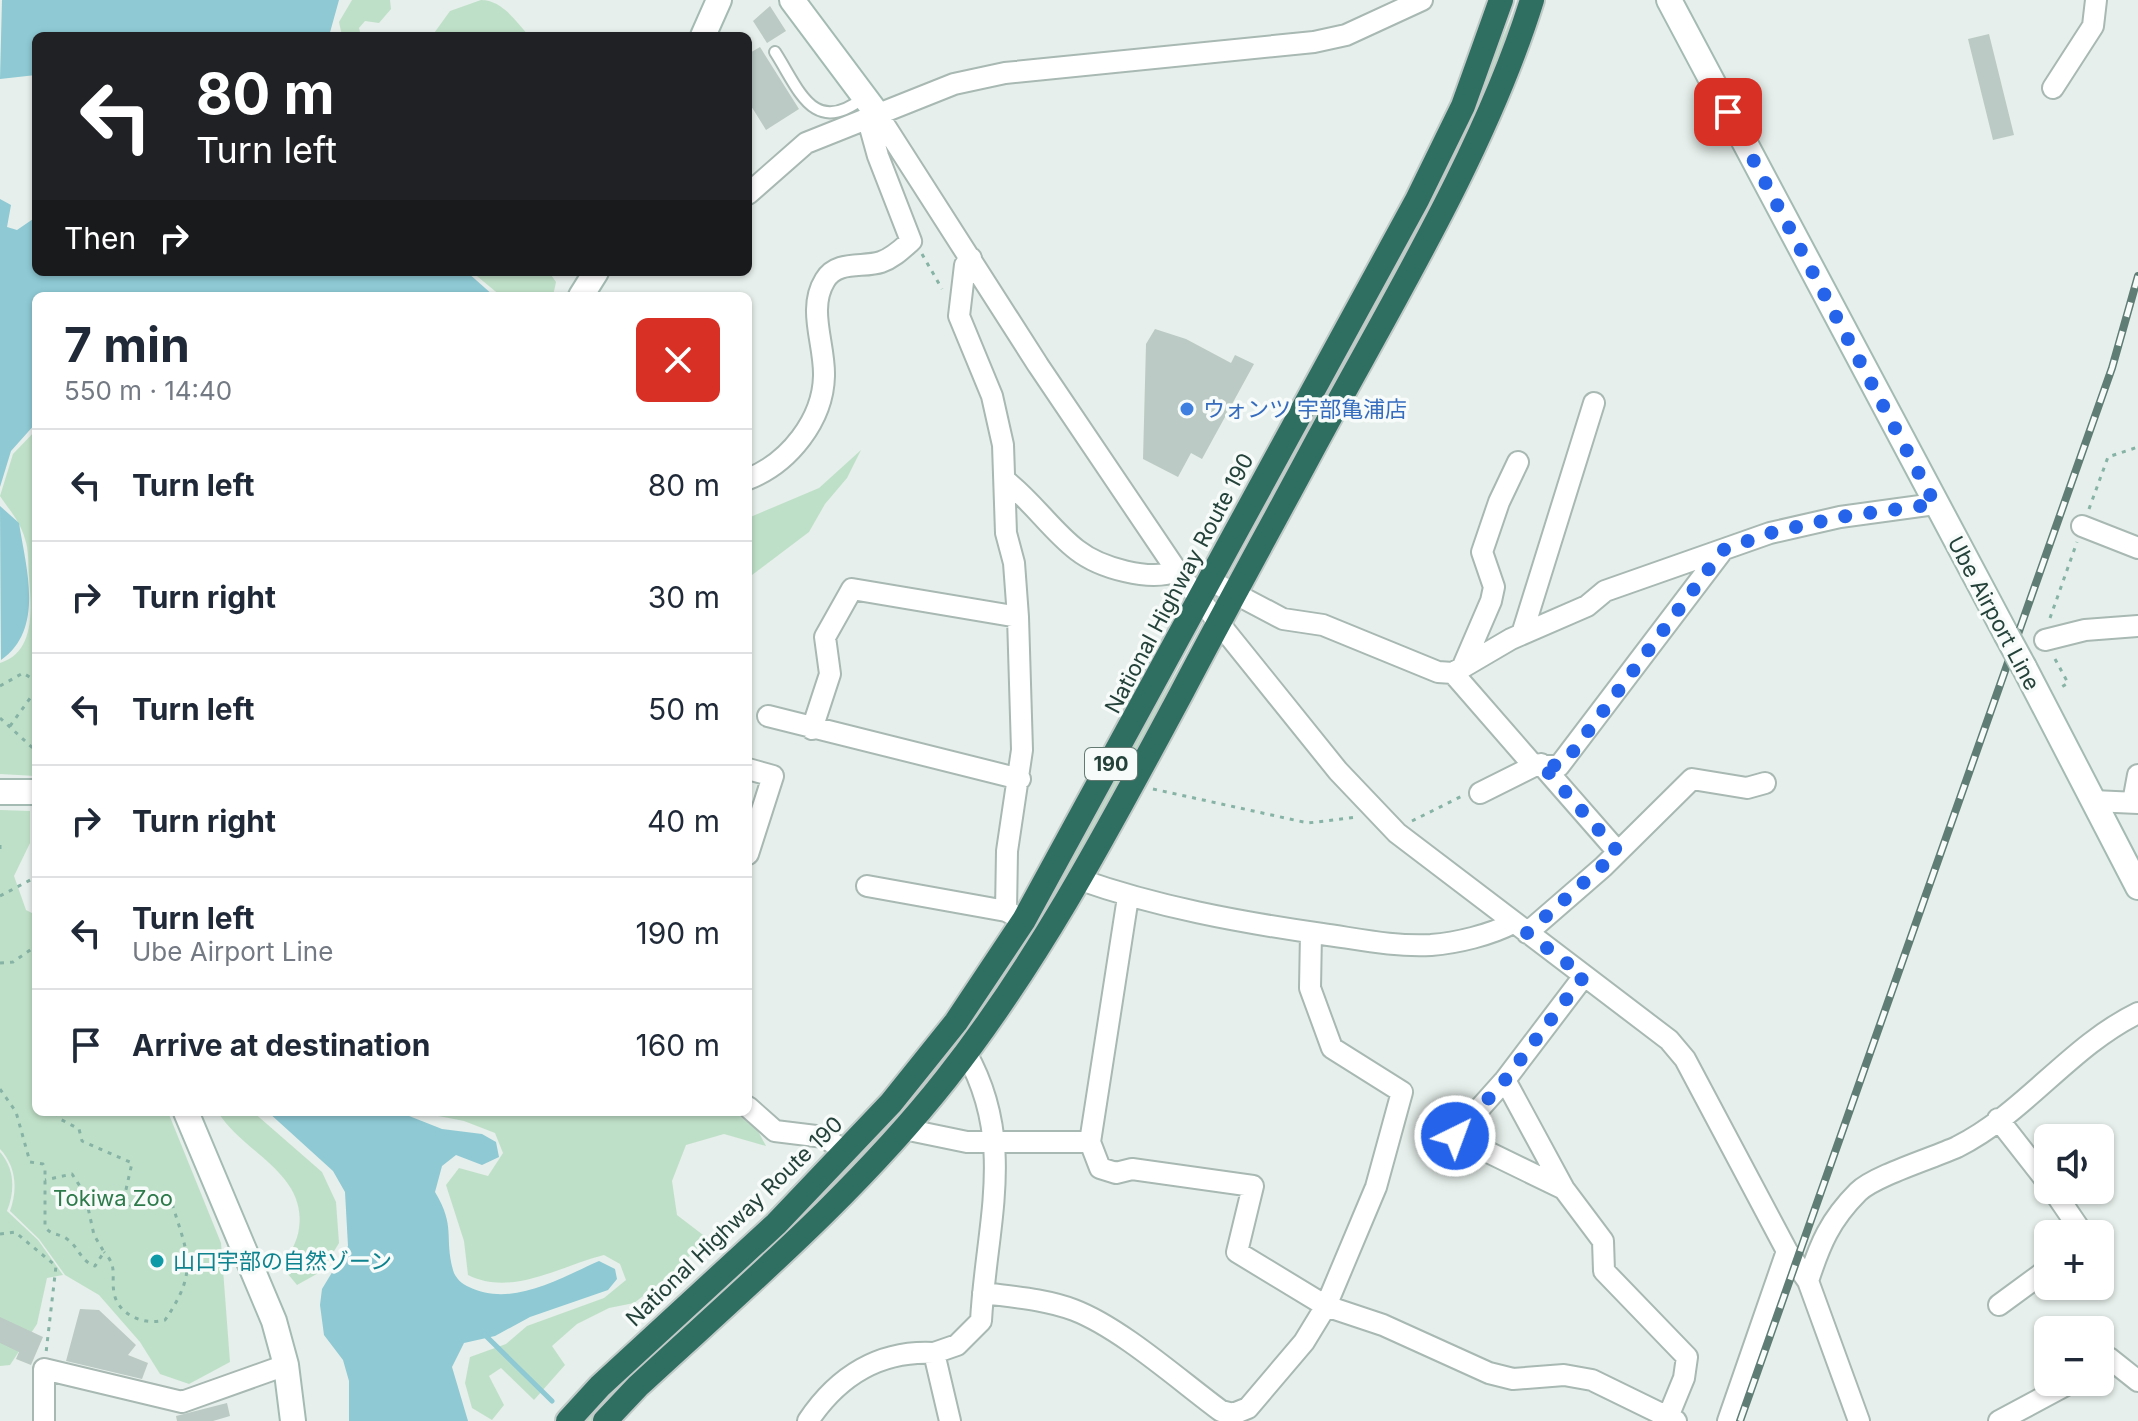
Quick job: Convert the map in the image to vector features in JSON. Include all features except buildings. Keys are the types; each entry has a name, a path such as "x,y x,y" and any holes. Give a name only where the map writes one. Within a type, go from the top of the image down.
{"highway":[{"name":"National Highway Route 190","path":"568,1421 600,1386 776,1224 846,1152 956,1022 1204,590 1443,150 1475,77 1501,0"},
{"name":"190","path":"605,1421 638,1386 799,1238 904,1129 966,1053 1045,936 1234,596 1454,184 1480,133 1532,4"}],"main road":[{"path":"705,32 719,0"},
{"path":"792,0 870,111"},
{"name":"Ube Airport Line","path":"1669,0 2138,887"},
{"path":"0,792 32,792"},
{"path":"188,1116 274,1321 286,1365 293,1421"}],"street":[{"path":"752,190 806,143 870,111 954,84 1005,73 1271,47 1346,35 1422,0"},
{"path":"2053,88 2093,26 2096,0"},
{"path":"752,476 789,453 809,426 821,400 824,375 818,293 828,275 849,265 880,263 911,241 878,156 870,111"},
{"path":"870,111 971,258 1038,365 1177,571 1204,590 1234,596 1283,619 1323,625 1438,672 1458,669 1522,634 1587,606 1605,591 1770,533 1840,517 1935,504"},
{"path":"867,886 1015,916 1007,851 1020,779 1018,617 1014,563 1006,533 1003,445 992,396 959,316 965,265 971,258"},
{"path":"1522,634 1594,403"},
{"path":"1458,669 1491,601 1494,587 1482,552 1499,502 1518,462"},
{"path":"1006,481 1089,558 1142,574 1163,576 1177,571"},
{"path":"2082,526 2138,548"},
{"path":"1480,793 1538,765 1559,766 1572,753 1723,550"},
{"path":"812,729 830,674 825,637 852,589 1018,617"},
{"path":"1204,590 1219,622 1338,771 1394,830 1669,1040 1685,1059 1787,1251 1808,1281 1859,1421"},
{"path":"2045,640 2085,630 2138,626"},
{"path":"1458,669 1538,765 1618,852"},
{"path":"768,716 1020,779"},
{"path":"752,770 773,776 752,842"},
{"path":"2093,801 2135,803 2138,775"},
{"path":"1078,879 1128,897 1251,924 1392,944 1433,945 1520,928 1618,852 1692,779 1747,788 1765,783"},
{"path":"1128,897 1090,1142 1100,1168 1116,1173 1132,1169 1253,1186 1237,1252 1326,1306 1383,1325 1489,1373 1513,1379 1564,1375 1592,1380 1672,1419 1687,1357 1604,1271 1603,1241 1564,1189 1505,1080"},
{"path":"983,1293 1042,1301 1075,1311 1111,1330 1220,1416 1248,1408 1304,1342 1326,1306 1376,1187 1402,1092 1332,1048 1310,988 1311,933"},
{"path":"1564,1189 1455,1136 1505,1080 1584,976"},
{"path":"1808,1281 1824,1233 1860,1189 1960,1145 1998,1119 2085,1048 2138,1013"},
{"path":"808,1421 826,1398 860,1370 908,1352 934,1353 957,1345 981,1321 997,1142 983,1083 966,1053"},
{"path":"752,1111 775,1131 824,1137 846,1152"},
{"path":"1998,1119 2034,1165"},
{"path":"904,1129 967,1142 1090,1142"},
{"path":"1728,1421 1787,1251"},
{"path":"1999,1305 2034,1279"},
{"path":"934,1353 950,1421"},
{"path":"2114,1361 2138,1381"},
{"path":"44,1421 44,1369 182,1402 286,1365"},
{"path":"1999,1421 2046,1396"}],"lane":[{"path":"775,52 809,104 819,112 870,111"}],"path":[{"path":"911,241 959,316"},
{"path":"2042,703 2068,683 2045,640 2050,615 2082,526 2108,457 2138,447"},
{"path":"0,686 23,673 32,679"},
{"path":"10,726 32,696"},
{"path":"0,718 32,747"},
{"path":"1150,788 1308,823 1380,815"},
{"path":"1394,830 1471,792 1480,793"},
{"path":"0,896 32,879"},
{"path":"0,963 13,962 32,949"},
{"path":"0,1089 16,1112 30,1162 43,1164 43,1219 50,1233 69,1240 89,1264 98,1264 104,1252"},
{"path":"45,1180 72,1174 85,1194 94,1235 115,1268 113,1289 121,1307 139,1319 165,1320 185,1284 190,1260 171,1200 165,1196 144,1207 131,1206 125,1194 131,1162 82,1141 79,1129 58,1116"},
{"path":"0,1234 15,1232 56,1266 44,1369"}],"green space":[{"path":"352,0 390,0 391,9 379,23 365,21 359,28 360,32 341,32 339,22"},
{"path":"481,0 489,1 502,7 526,32 435,32 450,11"},
{"path":"1519,0 1522,0 1500,53 1430,210 1376,311 1315,409 1482,85"},
{"path":"477,276 552,276 556,282 554,292 496,292"},
{"path":"32,434 32,776 0,774 0,663 12,657 26,638 31,600 26,543 18,521 0,496 13,454"},
{"path":"861,450 847,478 825,504 809,532 752,575 752,516 819,488"},
{"path":"1181,664 1185,665 1024,953 1016,949"},
{"name":"Tokiwa Zoo","path":"0,810 30,811 30,843 14,876 26,910 32,913 32,1116 170,1116 221,1243 230,1362 189,1384 160,1374 140,1342 99,1295 65,1275 39,1239 10,1211 14,1178 0,1149"},
{"path":"1009,961 1016,965 972,1025 904,1113 855,1169 592,1421 580,1421"},
{"path":"221,1116 258,1116 322,1172 336,1202 339,1243 322,1271 297,1285 283,1268 299,1228 299,1209 293,1192 270,1164"},
{"path":"438,1116 740,1116 758,1131 766,1146 724,1134 686,1145 672,1181 677,1215 707,1238 673,1273 634,1303 609,1308 577,1324 552,1346 565,1365 534,1400 501,1368 489,1376 504,1405 492,1420 472,1408 465,1383 470,1357 506,1344 527,1326 604,1298 626,1280 620,1264 604,1255 519,1281 485,1281 468,1275 464,1241 446,1185 459,1168 488,1176 503,1153 495,1133 464,1121"},
{"path":"0,1152 9,1166 12,1180 7,1211 38,1240 63,1275 47,1278 37,1324 10,1365 0,1366"}],"water":[{"path":"2,0 339,0 330,32 32,32 32,75 0,79"},
{"path":"0,199 11,205 7,227 17,230 32,220 32,276 472,276 490,292 32,292 32,427 11,451 0,487"},
{"path":"0,506 19,523 29,597 23,632 15,647 1,660"},
{"path":"272,1116 409,1116 442,1129 482,1134 496,1142 499,1157 482,1165 456,1155 442,1166 435,1192 448,1223 451,1258 459,1280 485,1293 519,1292 552,1282 599,1261 615,1269 617,1279 608,1290 530,1317 495,1336 464,1343 452,1367 468,1421 349,1421 349,1381 343,1360 324,1335 320,1305 322,1289 348,1246 345,1192 333,1171"}],"waterway":[{"path":"484,1334 552,1401"}],"railway":[{"path":"1740,1421 2112,368 2138,276"}],"place":[{"name":"ウォンツ 宇部亀浦店","path":"1187,409"},
{"name":"山口宇部の自然ゾーン","path":"157,1261"}],"route":[{"path":"1455,1136 1505,1080 1584,976 1527,933 1618,852 1541,764 1559,766 1572,753 1723,550 1770,533 1840,517 1935,504 1728,112"}]}
